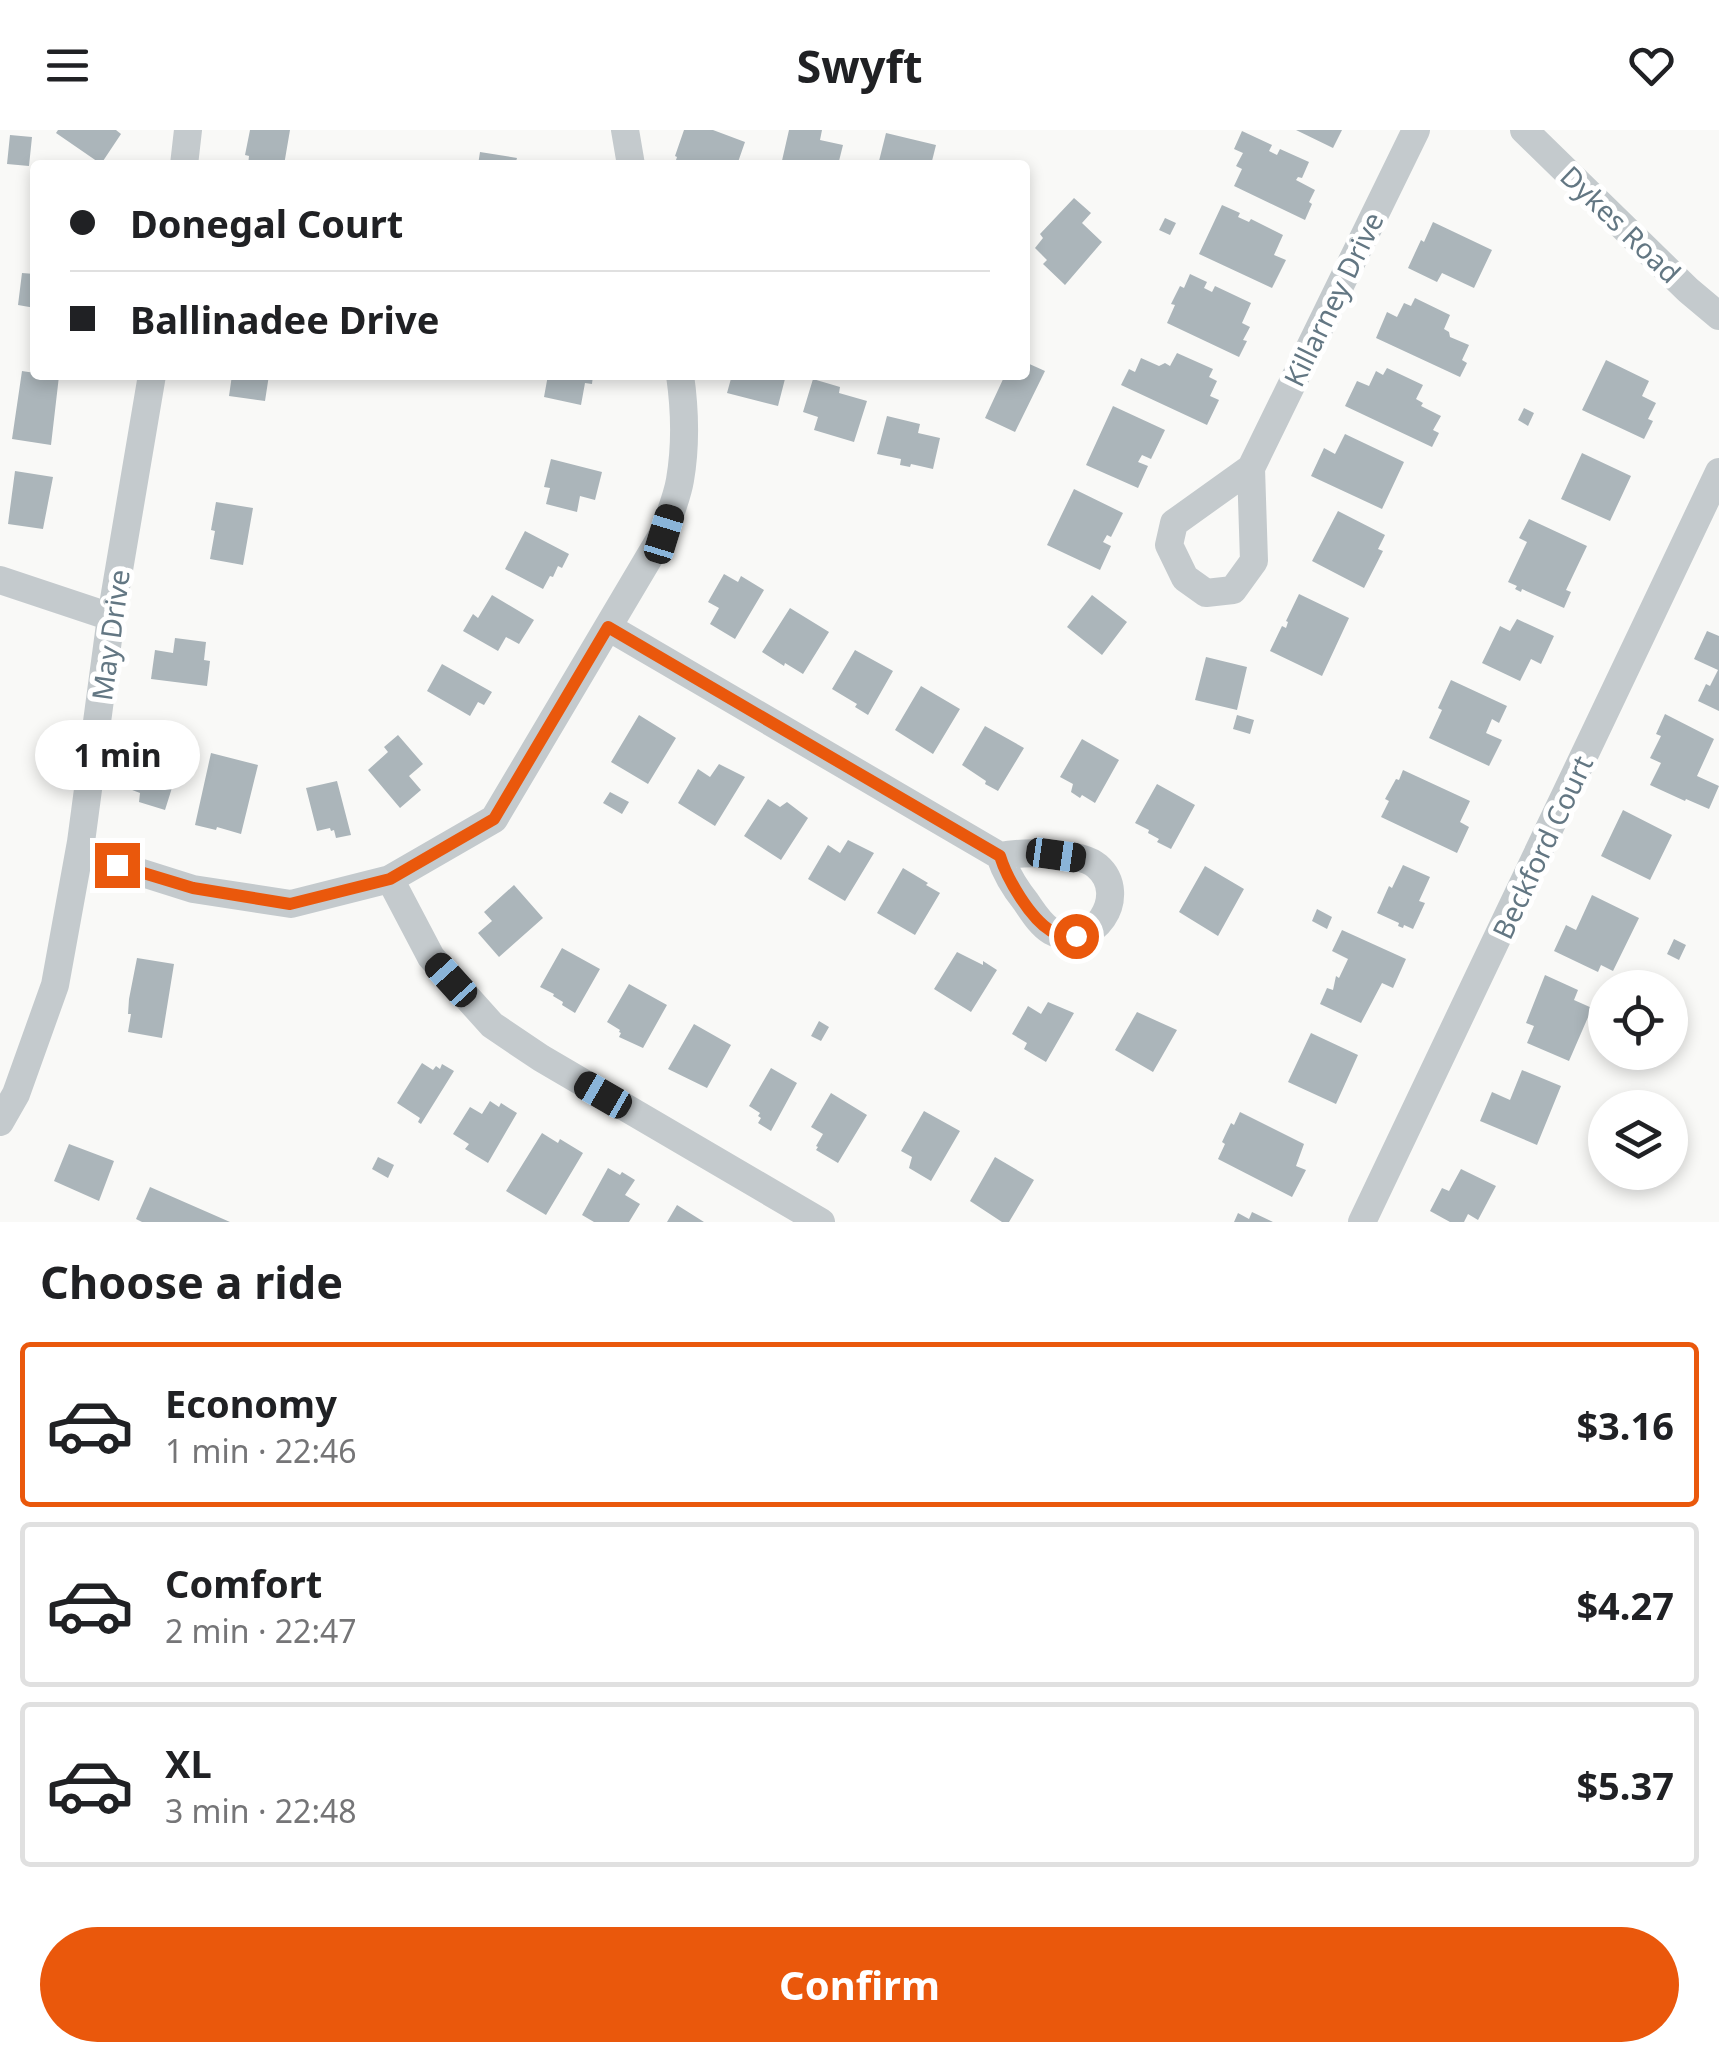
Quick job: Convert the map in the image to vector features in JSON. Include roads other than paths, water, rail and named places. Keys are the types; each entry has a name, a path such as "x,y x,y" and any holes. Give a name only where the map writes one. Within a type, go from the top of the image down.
{"street":[{"path":"185,160 188,130"},
{"path":"624,130 630,160"},
{"name":"Killarney Drive","path":"1251,468 1416,130"},
{"name":"Dykes Road","path":"1524,130 1719,316"},
{"name":"May Drive","path":"0,1122 16,1094 55,985 151,380"},
{"path":"79,853 193,888 290,904 390,879 494,819 664,534 680,482 684,408 681,380"},
{"name":"Beckford Court","path":"1362,1222 1719,472"},
{"path":"0,580 111,617"},
{"path":"608,627 1000,856"},
{"path":"390,879 431,957 492,1024 540,1058 821,1222"}]}
